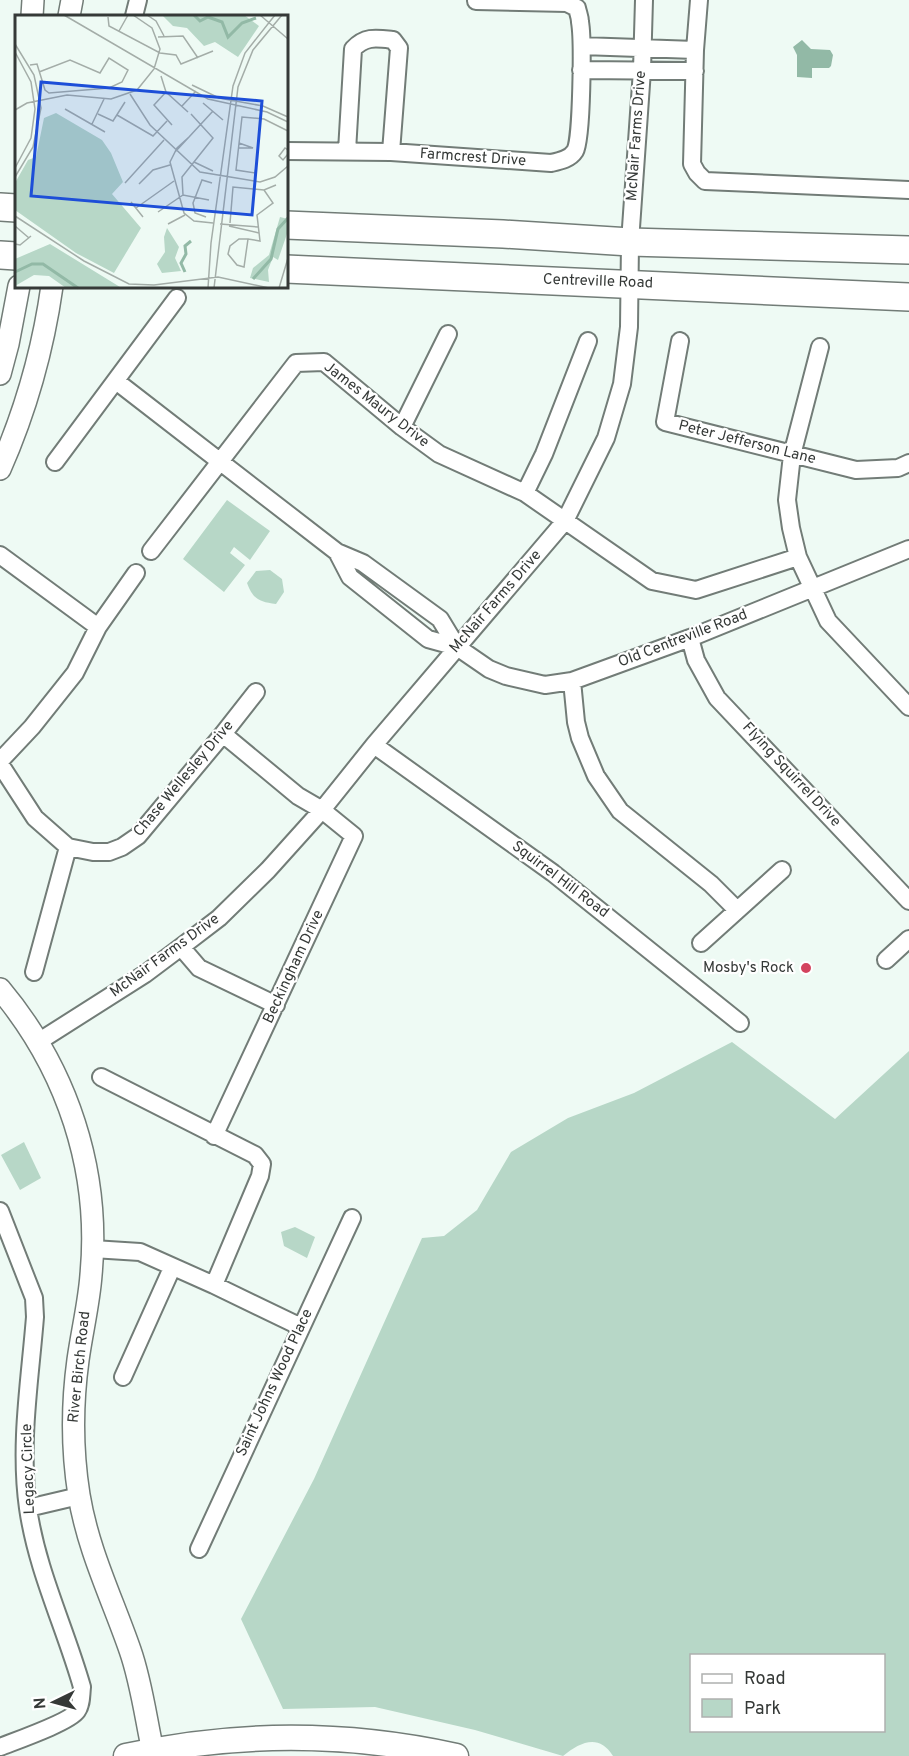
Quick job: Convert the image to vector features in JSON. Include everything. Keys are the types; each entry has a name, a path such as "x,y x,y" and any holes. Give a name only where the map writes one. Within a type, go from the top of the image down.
{"main road":[{"path":"0,207 15,208"},
{"path":"288,225 630,242 909,250"},
{"path":"0,255 15,256"},
{"name":"Centreville Road","path":"288,269 909,297"},
{"path":"126,1756 212,1742 316,1737 423,1749 456,1756"}],"street":[{"path":"32,15 33,0"},
{"path":"69,15 72,0"},
{"path":"134,15 138,0"},
{"name":"McNair Farms Drive","path":"38,1042 144,974 219,918 268,870 322,810 374,745 565,521 606,438 621,384 629,327 630,242 642,70 644,0"},
{"path":"699,0 695,50 692,164 705,181 909,190"},
{"name":"Farmcrest Drive","path":"288,151 391,152 551,163 565,160 575,150 579,129 582,46 577,8 567,3 476,1"},
{"path":"347,151 353,49 360,41 376,38 393,40 399,48 391,152"},
{"path":"582,46 695,50"},
{"path":"581,70 695,71"},
{"path":"0,374 19,288"},
{"path":"0,469 19,425 34,376 52,288"},
{"path":"55,462 177,298"},
{"path":"402,428 448,334"},
{"path":"525,493 544,454 588,341"},
{"name":"Peter Jefferson Lane","path":"681,342 665,422 856,470 898,468 909,463"},
{"path":"820,347 792,455 787,500 798,557 811,589 828,621 909,707"},
{"name":"James Maury Drive","path":"151,551 296,363 324,362 402,428 439,454 525,493 652,581 696,590 798,557"},
{"path":"116,381 337,552 363,563 440,620 457,647"},
{"name":"Old Centreville Road","path":"457,647 489,669 506,676 545,685 572,681 690,638 909,549"},
{"path":"0,555 98,627"},
{"path":"34,972 68,847 35,818 0,763 33,727 75,673 98,627 136,573"},
{"name":"Flying Squirrel Drive","path":"690,638 696,660 717,698 909,901"},
{"path":"572,681 580,738 596,776 620,811 711,884 738,910"},
{"name":"Chase Wellesley Drive","path":"68,847 93,852 109,852 122,847 138,836 256,692"},
{"path":"223,734 298,796 322,810"},
{"name":"Squirrel Hill Road","path":"374,745 553,873 740,1023"},
{"name":"Beckingham Drive","path":"214,1136 354,836 322,810"},
{"path":"701,943 782,870"},
{"path":"886,960 909,939"},
{"path":"181,946 199,968 276,1005"},
{"name":"River Birch Road","path":"0,989 38,1042 60,1081 73,1115 83,1152 91,1194 93,1249 74,1404 79,1496 89,1541 130,1650 153,1753"},
{"path":"100,1077 255,1155 262,1164 260,1176 214,1285"},
{"name":"Legacy Circle","path":"0,1211 34,1298 35,1317 26,1434 28,1508 42,1569 82,1688 77,1712 65,1720 0,1747"},
{"name":"Saint Johns Wood Place","path":"199,1549 352,1218"},
{"path":"93,1249 140,1252 301,1327"},
{"path":"123,1377 172,1268"},
{"path":"28,1508 79,1496"}],"green space":[{"path":"227,500 270,531 250,560 234,547 230,553 245,565 224,592 183,559"},
{"path":"270,570 282,579 284,592 276,604 257,599 247,583 256,571"},
{"path":"732,1042 835,1119 909,1051 909,1756 613,1756 602,1744 589,1742 563,1756 475,1730 375,1707 283,1709 241,1619 314,1479 422,1238 444,1236 477,1210 511,1152 568,1118 634,1093"},
{"path":"24,1142 41,1178 20,1190 1,1155"},
{"path":"295,1227 315,1237 307,1258 284,1246 281,1232"}],"shaded area":[{"path":"802,40 811,49 830,50 833,55 829,68 812,68 812,78 797,77 797,55 793,47"}],"place":[{"name":"Mosby's Rock","path":"806,968"}]}
